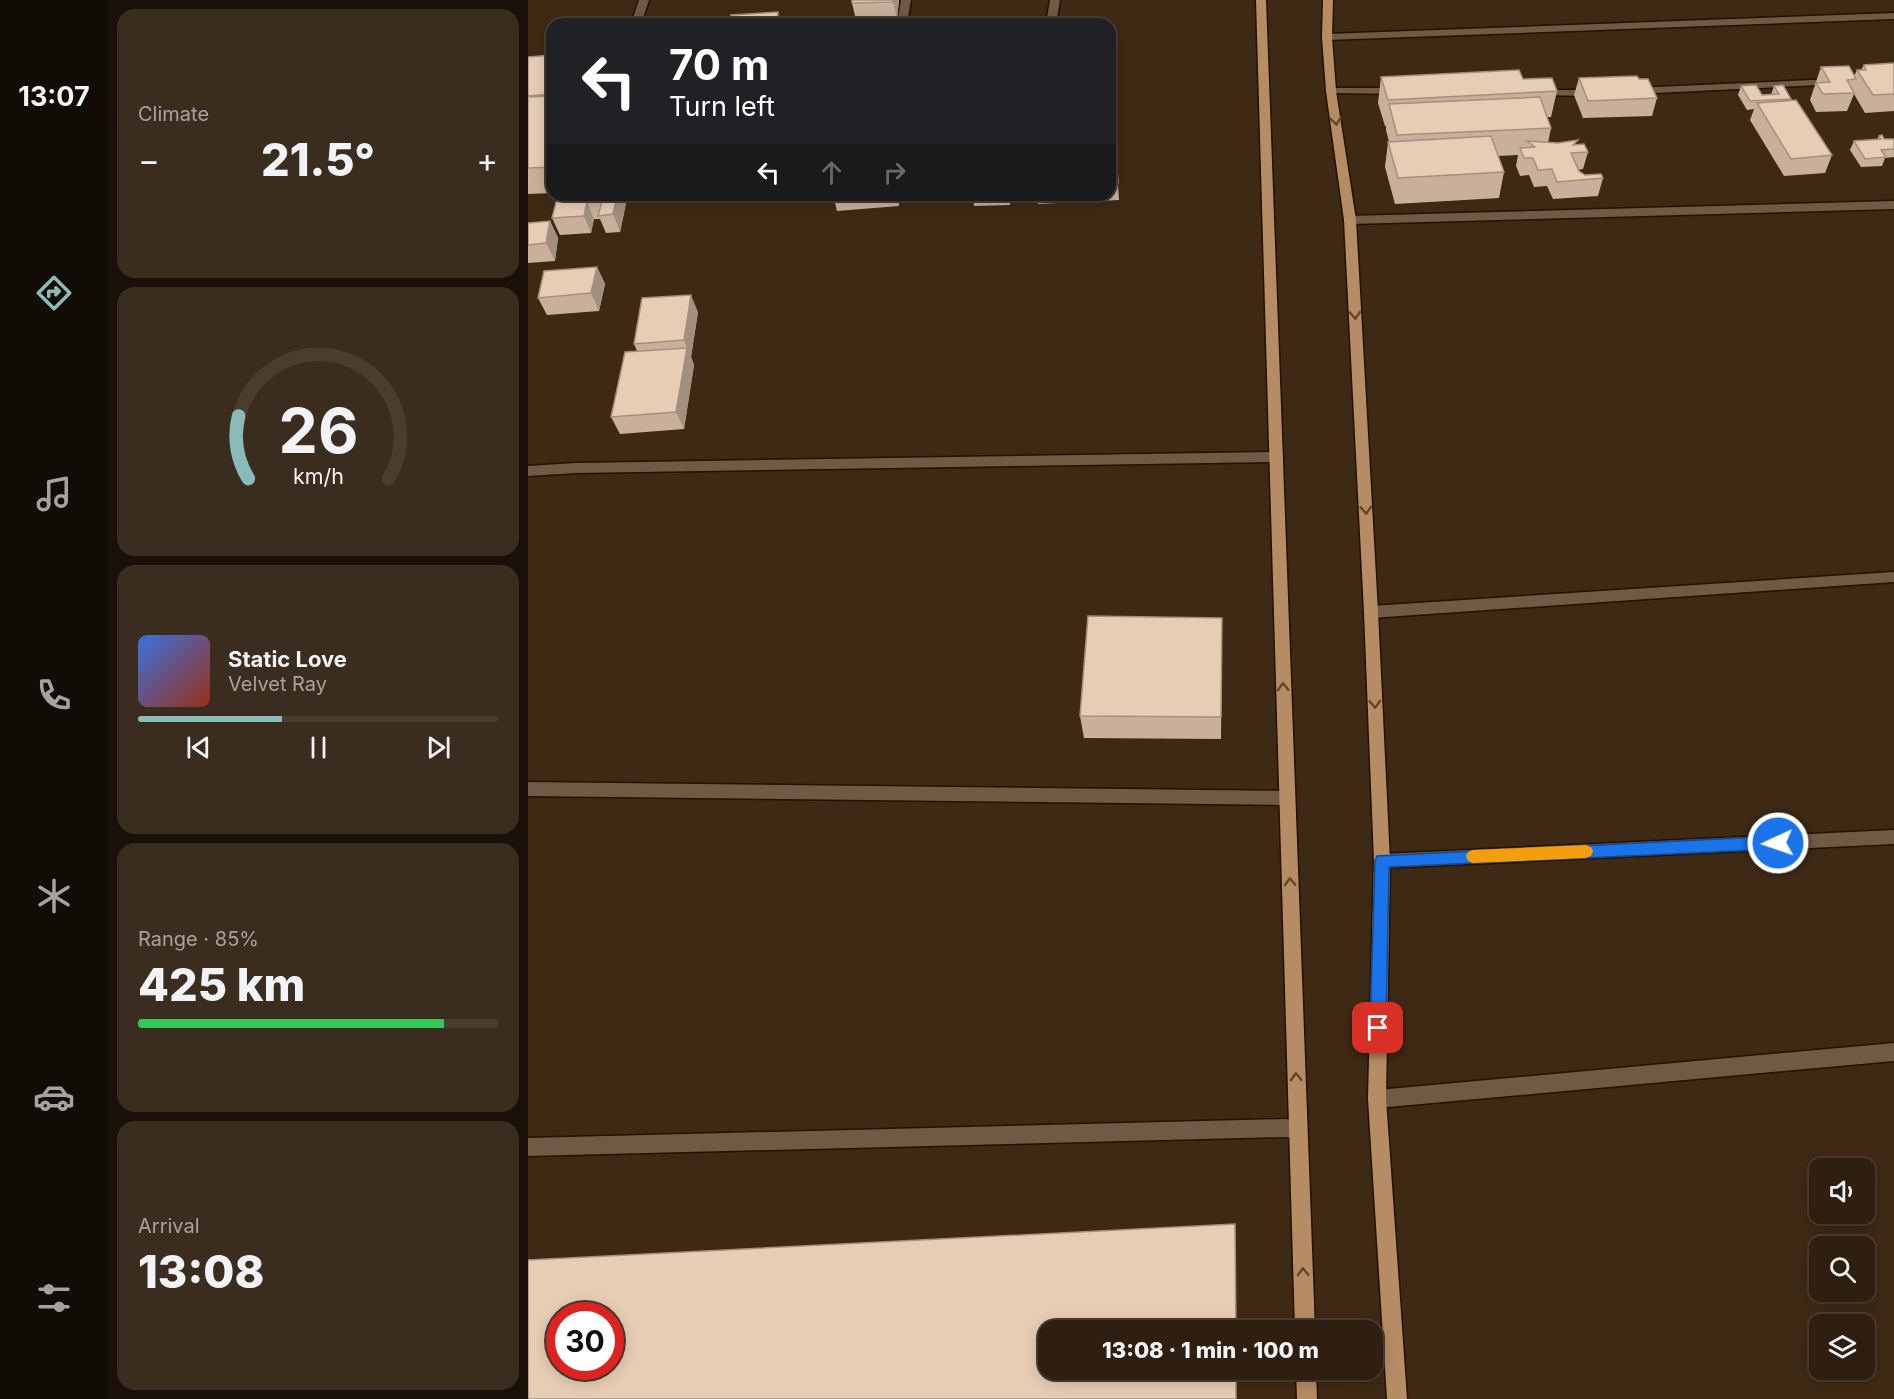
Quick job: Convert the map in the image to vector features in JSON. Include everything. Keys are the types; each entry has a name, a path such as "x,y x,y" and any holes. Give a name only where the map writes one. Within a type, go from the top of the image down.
{"main road":[{"path":"1261,0 1305,1320"},
{"path":"1328,0 1327,37 1331,91 1350,220 1371,612 1382,861 1377,1099 1396,1399"},
{"path":"1306,1380 1307,1399"}],"street":[{"path":"638,18 644,0"},
{"path":"903,18 906,0"},
{"path":"1052,18 1055,0"},
{"path":"1327,37 1894,16"},
{"path":"1620,92 1846,81"},
{"path":"1331,91 1412,92"},
{"path":"1527,93 1609,92"},
{"path":"1350,220 1894,205"},
{"path":"528,471 576,468 1276,457"},
{"path":"1371,612 1894,577"},
{"path":"528,789 1287,798"},
{"path":"1382,861 1894,837"},
{"path":"1377,1099 1894,1052"},
{"path":"528,1146 1286,1128 1298,1130"}],"building":[{"path":"852,0 893,0 893,2 852,3"},
{"path":"778,12 777,18 731,18 731,15"},
{"path":"546,56 546,94 528,96 528,57"},
{"path":"1894,63 1894,94 1873,95 1857,70 1866,70 1864,65"},
{"path":"1849,66 1856,79 1847,80 1854,93 1823,94 1816,83 1830,82 1821,67"},
{"path":"1519,70 1523,79 1552,78 1557,91 1388,100 1381,77"},
{"path":"1637,76 1639,79 1648,79 1657,98 1588,101 1579,78"},
{"path":"1756,85 1762,95 1779,94 1774,86 1783,85 1791,99 1750,101 1741,86"},
{"path":"546,96 546,167 528,168 528,97"},
{"path":"1540,97 1551,128 1397,135 1389,104"},
{"path":"1796,100 1832,155 1791,159 1757,103"},
{"path":"1882,135 1884,139 1894,139 1894,149 1881,150 1886,157 1865,159 1854,141 1881,139 1879,136"},
{"path":"1491,136 1504,172 1398,178 1388,142"},
{"path":"1578,140 1573,145 1584,144 1588,152 1571,153 1579,171 1585,175 1601,174 1603,178 1557,182 1552,169 1538,170 1533,158 1524,158 1520,148 1535,147 1527,141 1558,143"},
{"path":"1116,154 1118,183 1116,183"},
{"path":"556,201 602,201 587,202 584,216 552,218"},
{"path":"602,201 616,201 613,214 598,216"},
{"path":"550,221 546,243 528,245 528,223"},
{"path":"597,267 591,293 538,298 544,271"},
{"path":"691,295 684,340 634,344 642,298"},
{"path":"687,348 676,412 611,417 625,352"},
{"path":"1088,616 1222,618 1221,717 1080,716"},
{"path":"1235,1224 1236,1320 1038,1320 1038,1380 1236,1380 1236,1399 528,1399 528,1260"}],"slow traffic":[{"path":"1473,856 1586,851"}],"route":[{"path":"1378,1028 1382,861 1778,843"}]}
